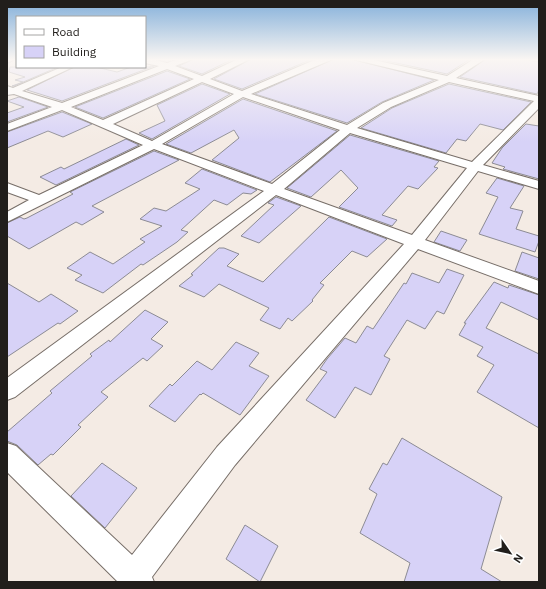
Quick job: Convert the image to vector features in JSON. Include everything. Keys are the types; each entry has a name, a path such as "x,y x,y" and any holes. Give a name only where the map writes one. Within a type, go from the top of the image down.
{"street":[{"path":"9,91 20,86"},
{"path":"7,128 115,86"},
{"path":"104,124 186,86"},
{"path":"222,86 348,129 476,165 539,185"},
{"path":"7,218 40,200 153,145 242,94 260,86"},
{"path":"7,390 274,190 348,129 386,105 430,86"},
{"path":"479,86 539,101"},
{"path":"9,91 62,107 153,145 414,243 539,288"},
{"path":"7,455 136,579 226,456 414,243 476,165 539,101"},
{"path":"7,187 40,200"}],"building":[{"path":"34,86 100,86 62,101 27,90"},
{"path":"127,86 173,86 103,118 75,107"},
{"path":"197,86 209,86 230,94 152,139 139,133 165,121 157,105"},
{"path":"235,86 248,86 242,89"},
{"path":"272,86 419,86 382,102 347,123 255,94"},
{"path":"443,86 460,86 531,102 503,130 480,124 466,141 457,139 446,153 361,128 392,108"},
{"path":"503,86 539,86 537,94"},
{"path":"19,97 48,107 7,122 7,113 24,107 7,101"},
{"path":"243,99 337,131 270,182 212,160 239,138 234,130 191,153 166,144"},
{"path":"62,112 92,124 63,137 48,131 7,148 7,132"},
{"path":"526,124 539,126 539,179 503,169 505,167 492,163 502,148"},
{"path":"350,135 439,161 434,167 438,168 418,189 408,186 382,215 397,220 392,226 339,207 358,188 341,170 311,197 287,188"},
{"path":"126,139 139,145 56,185 40,177 61,167 64,169"},
{"path":"154,151 179,160 92,206 104,212 82,225 76,222 29,249 7,236 7,223 20,217 24,219 27,218 73,194 70,192"},
{"path":"202,169 257,190 251,194 243,193 227,205 214,200 181,230 188,232 177,242 143,265 141,264 103,293 75,280 82,275 67,268 90,252 113,264 145,242 140,239 162,226 140,219 154,208 166,211 200,189 185,183"},
{"path":"497,178 524,186 510,208 523,211 516,229 539,236 539,241 535,252 479,234 498,197 486,193"},
{"path":"276,197 301,206 259,243 241,236 274,205 268,203"},
{"path":"329,217 387,239 367,257 352,251 320,283 324,285 312,300 313,301 292,321 288,318 280,329 260,320 269,308 219,284 204,297 179,286 193,275 191,274 219,248 224,248 239,254 227,266 263,282"},
{"path":"441,231 467,240 460,251 434,242"},
{"path":"522,252 539,258 539,279 515,271"},
{"path":"447,269 464,275 444,314 437,311 425,329 407,320 384,356 390,359 371,395 355,387 335,418 306,400 327,372 320,369 327,359 345,338 356,343 367,326 373,329 404,283 406,284 412,273 439,283"},
{"path":"494,282 508,288 509,285 539,295 539,320 501,302 486,328 539,354 539,428 477,392 494,365 477,356 483,347 459,335 466,323 464,323"},
{"path":"7,283 39,302 51,294 78,311 7,357"},
{"path":"145,310 168,322 151,339 163,346 147,361 143,358 101,392 108,397 78,425 81,427 53,455 51,454 38,465 17,445 7,441 7,432 52,393 50,391 92,356 90,354 109,340 110,342"},
{"path":"236,342 259,353 249,366 269,376 240,415 203,393 201,395 200,394 175,422 149,406 170,384 172,386 197,361 212,370"},
{"path":"402,438 502,497 481,569 502,582 404,582 410,563 360,533 377,494 369,489 383,463 387,465"},
{"path":"102,463 137,488 105,528 71,496"},
{"path":"245,525 278,546 260,582 226,559"}]}
